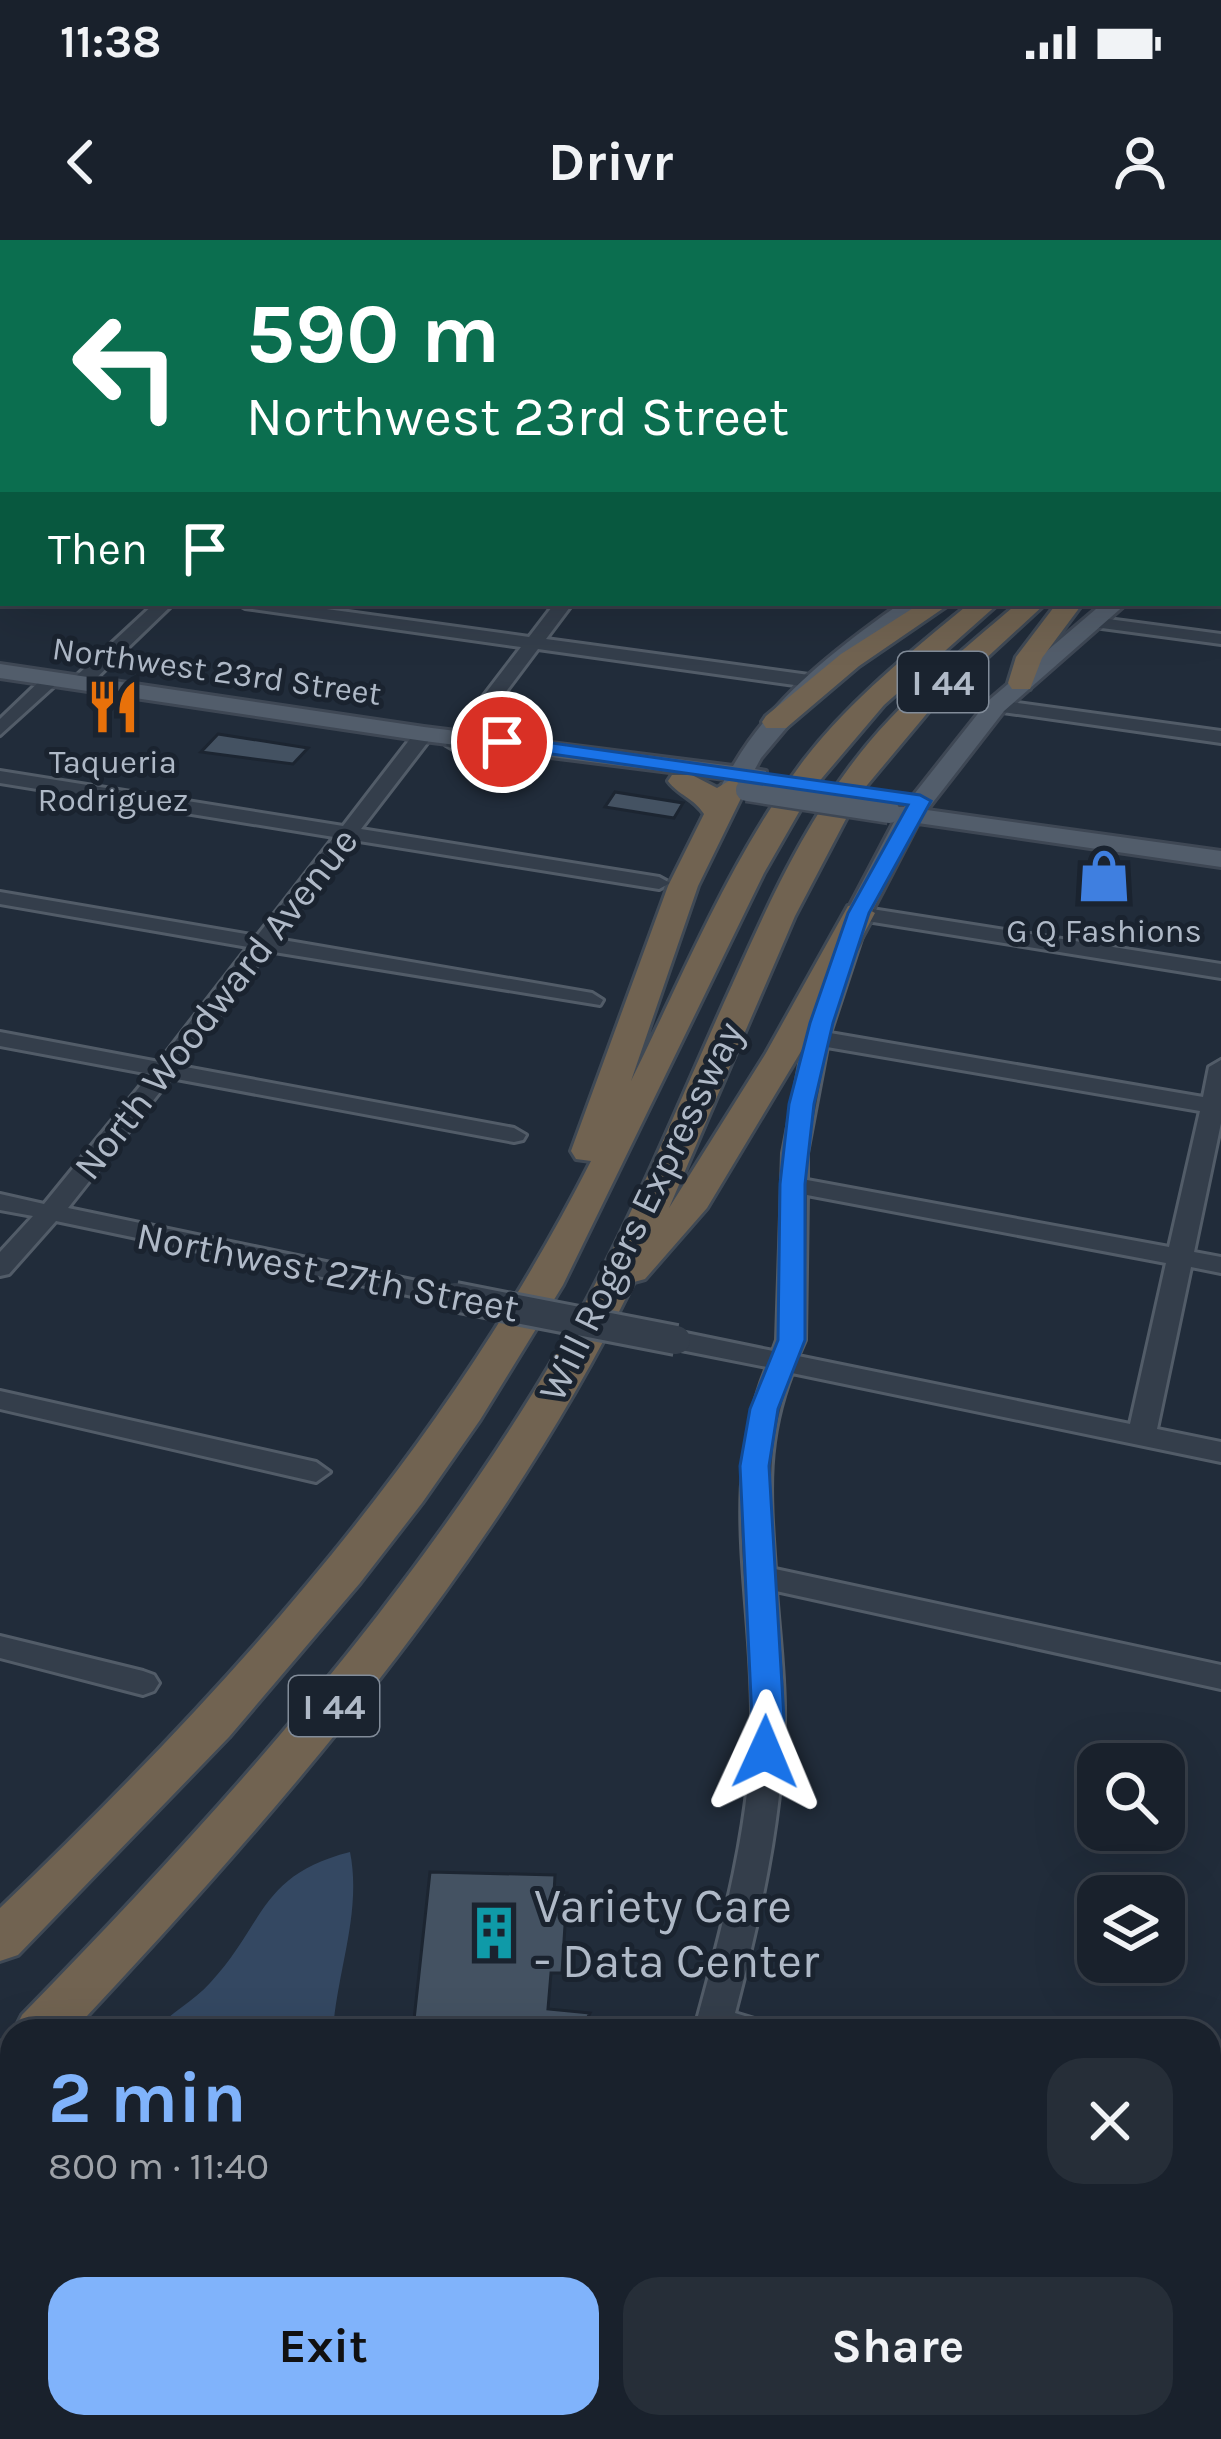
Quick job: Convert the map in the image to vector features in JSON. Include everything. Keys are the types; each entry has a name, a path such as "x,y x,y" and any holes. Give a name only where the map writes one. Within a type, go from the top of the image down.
{"highway":[{"path":"776,722 850,660 933,606"},
{"name":"Will Rogers Expressway","path":"0,1940 158,1782 351,1564 430,1462 536,1299 612,1155 771,828 845,730 982,606"},
{"name":"Will Rogers Expressway","path":"51,2019 216,1847 376,1654 532,1430 604,1302 790,893 832,813 891,735 932,692 1030,606"},
{"path":"1021,682 1029,657 1068,606"},
{"path":"682,781 713,799 738,788"},
{"path":"536,1299 683,886 738,788"},
{"path":"604,1302 689,1208 783,1053 859,913"}],"main road":[{"path":"738,788 776,722 809,681 911,606"},
{"path":"859,913 911,801 996,706 1112,606"},
{"name":"Northwest 23rd Street","path":"0,671 424,734 738,788 911,801 1221,846"},
{"name":"Northwest 23rd Street","path":"459,740 682,781"},
{"name":"Northwest 23rd Street","path":"911,801 1221,859"}],"street":[{"path":"80,683 161,606"},
{"path":"267,606 809,681"},
{"path":"459,740 562,606"},
{"path":"1093,622 1221,639"},
{"path":"0,729 53,679"},
{"path":"996,706 1221,737"},
{"name":"North Woodward Avenue","path":"0,1268 165,1070 424,734"},
{"path":"0,777 658,883"},
{"path":"0,898 592,1000"},
{"path":"726,2019 760,1818 768,1719 754,1466 764,1409 791,1340 792,1184 802,1104 817,1038 859,913 1221,971"},
{"path":"817,1038 1217,1106"},
{"path":"0,1039 514,1135"},
{"path":"1141,1436 1217,1106 1221,1067"},
{"path":"792,1184 1221,1265"},
{"name":"Northwest 27th Street","path":"0,1202 1221,1452"},
{"path":"0,1400 316,1472"},
{"path":"758,1576 1221,1677"},
{"path":"0,1647 143,1683"}],"water":[{"path":"350,1852 353,1874 351,1919 334,2019 167,2019 210,1983 280,1888 320,1862"}],"building":[{"path":"218,734 308,748 293,764 201,752"},
{"path":"615,792 683,803 674,818 605,807"},
{"name":"Variety Care - Data Center","path":"430,1872 555,1875 554,1893 567,1893 562,1973 551,1973 548,2009 590,2013 587,2019 414,2019"}],"place":[{"name":"Taqueria Rodriguez","path":"113,707"},
{"name":"G Q Fashions","path":"1104,876"},
{"name":"Variety Care - Data Center","path":"494,1933"}],"route":[{"path":"502,742 920,801 859,913 821,1023 794,1153 791,1340 764,1409 754,1466 768,1719 765,1752"}]}
